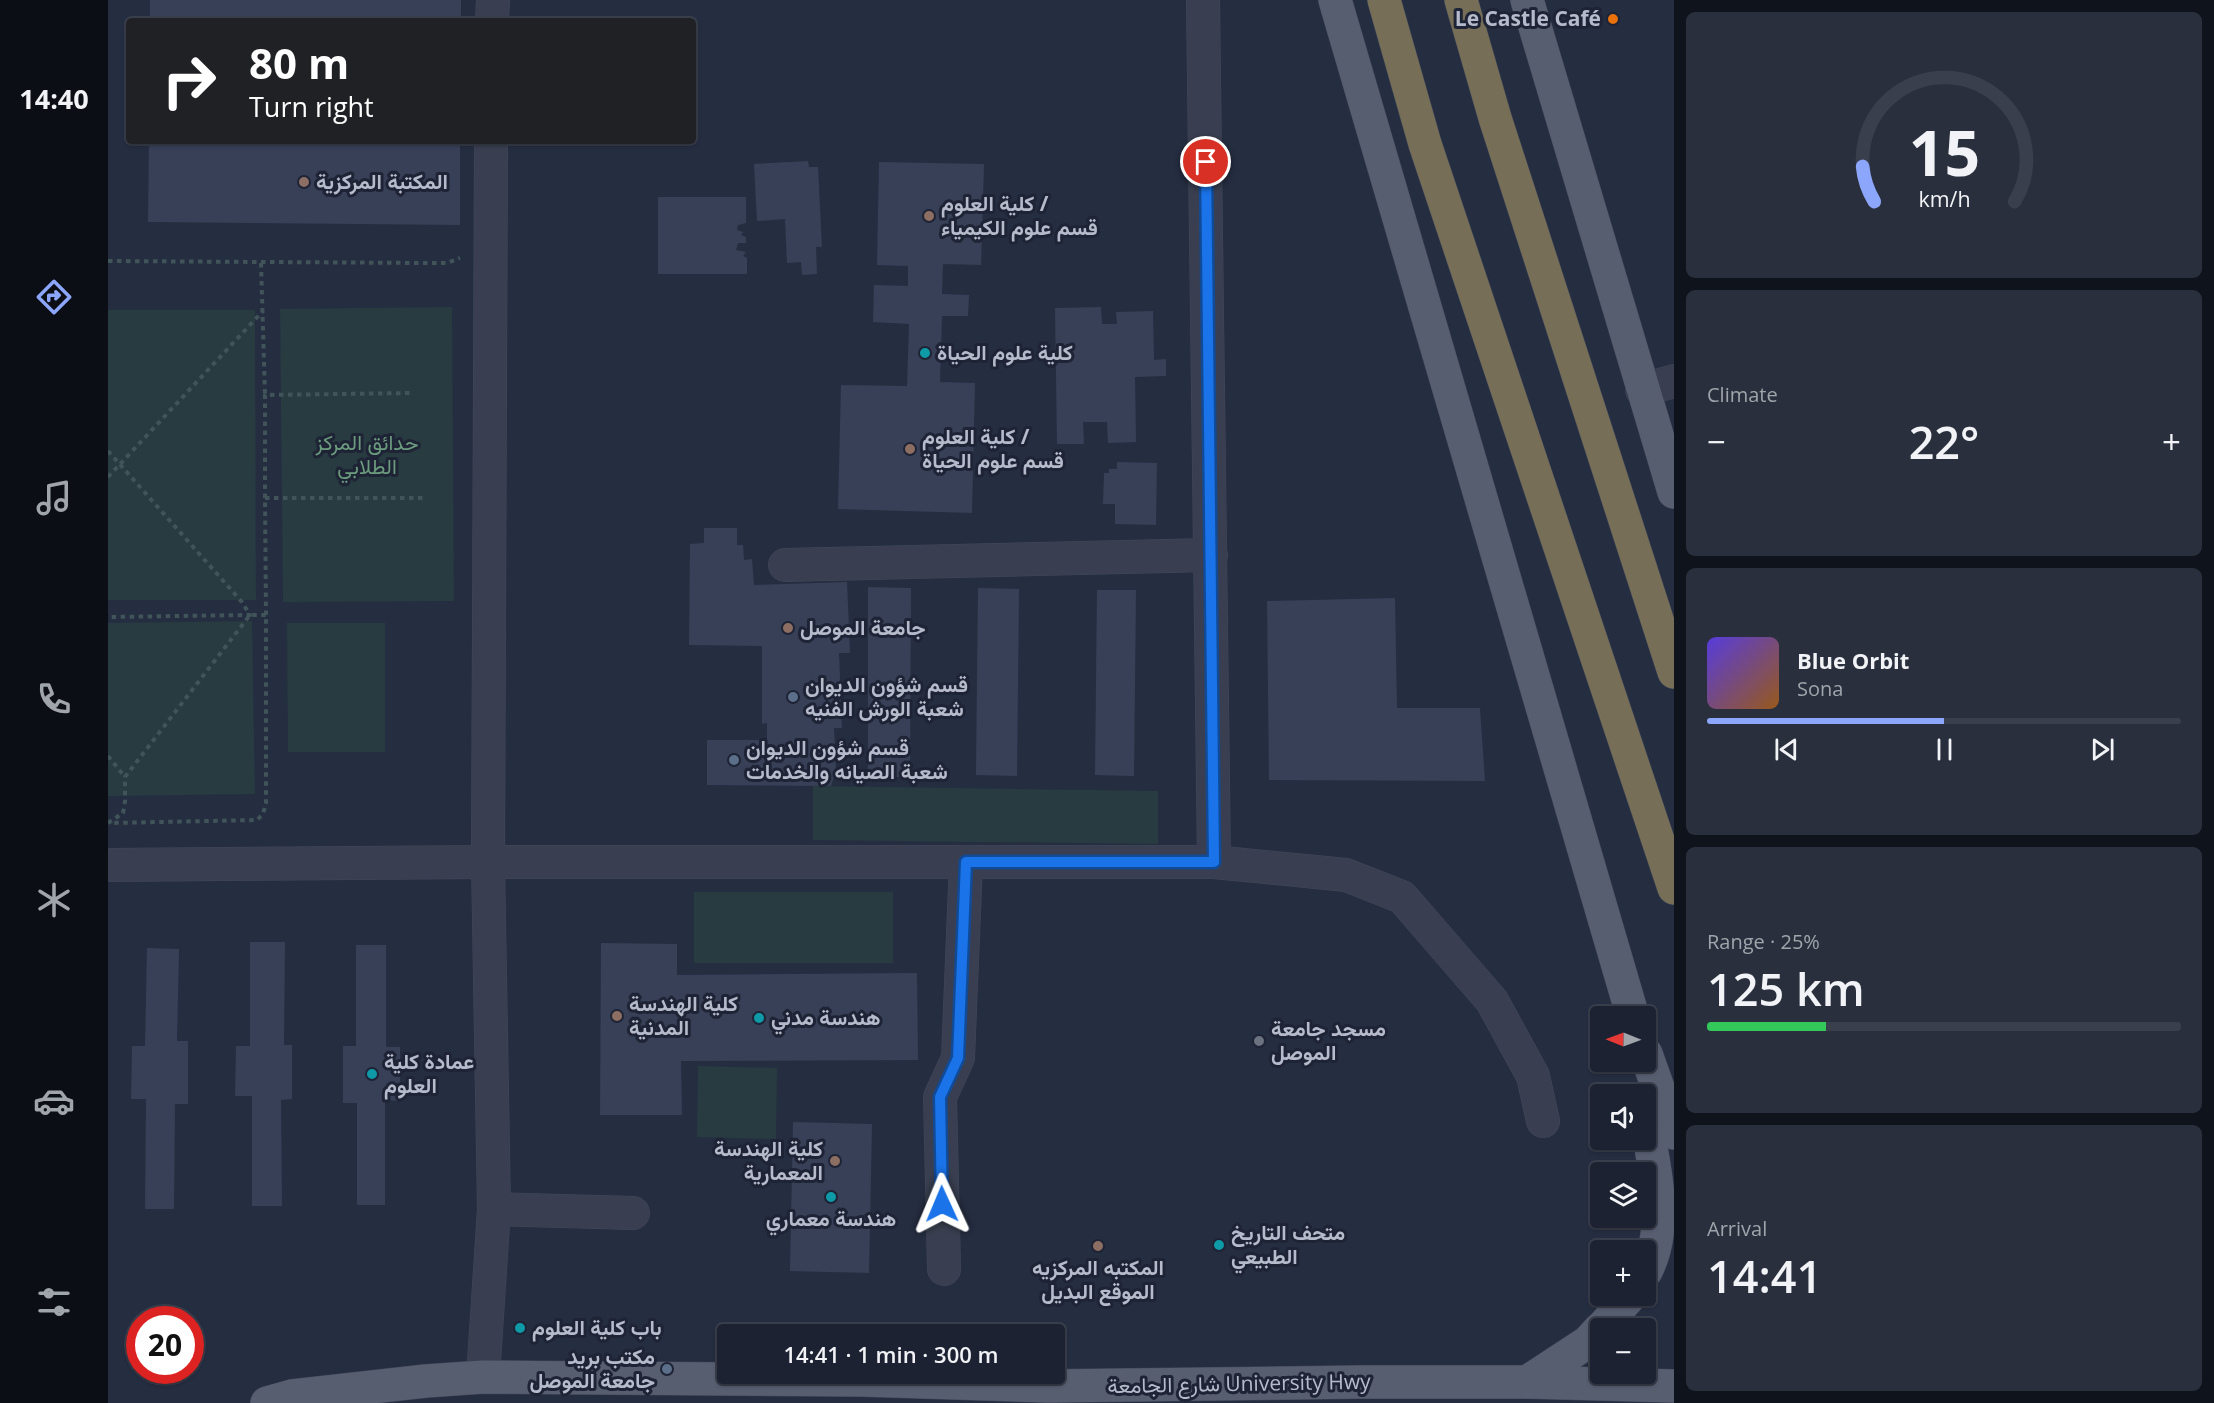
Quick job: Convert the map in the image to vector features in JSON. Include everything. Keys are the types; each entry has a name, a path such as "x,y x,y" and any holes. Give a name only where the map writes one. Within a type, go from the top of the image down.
{"highway":[{"path":"1384,0 1425,144 1674,888"},
{"path":"1461,0 1495,118 1674,672"}],"main road":[{"path":"1335,0 1630,1006"},
{"path":"1527,0 1674,492"},
{"path":"1652,1072 1674,1133"},
{"path":"1651,1150 1657,1183 1658,1223 1655,1240"},
{"path":"1611,1318 1621,1306"},
{"path":"1527,1382 1590,1340"},
{"name":"شارع الجامعة University Hwy","path":"267,1403 292,1396 483,1377 861,1380 1048,1386 1350,1382 1527,1382 1674,1386"}],"street":[{"path":"492,18 493,0"},
{"path":"1203,0 1214,862"},
{"path":"483,1377 494,1209 488,862 491,144"},
{"path":"1642,390 1674,381"},
{"path":"785,565 1211,555"},
{"path":"108,865 488,862 1214,862 1346,875 1402,897 1492,1001 1533,1076 1543,1120"},
{"path":"944,1269 940,1097 958,1058 966,862"},
{"path":"494,1209 633,1213"}],"path":[{"path":"108,261 447,263 462,257 465,252"},
{"path":"109,823 257,820 263,814 266,803 265,395 261,263"},
{"path":"108,477 263,311"},
{"path":"265,395 411,393"},
{"path":"108,451 242,602 250,615"},
{"path":"265,498 425,498"},
{"path":"109,823 123,813 125,777 250,615"},
{"path":"108,618 266,615"},
{"path":"108,756 125,777"}],"green space":[{"name":"حدائق المركز الطلابي","path":"452,307 454,601 283,602 280,309"},
{"name":"حدائق المركز الطلابي","path":"108,310 255,310 256,600 108,600"},
{"path":"252,621 255,794 108,796 108,623"},
{"path":"287,623 385,623 385,752 288,752"},
{"path":"813,786 1158,791 1158,844 813,840"},
{"path":"694,892 893,892 893,963 694,963"},
{"path":"698,1066 777,1068 776,1139 697,1137"}],"building":[{"path":"150,0 461,0 461,18 150,18"},
{"name":"المكتبة المركزية","path":"149,144 460,144 460,225 148,222"},
{"path":"808,161 809,167 818,167 822,247 816,247 817,274 802,275 801,262 787,263 785,219 757,221 754,164"},
{"name":"كلية علوم الحياة","path":"879,162 984,164 981,265 943,264 942,294 969,295 968,316 942,316 940,382 975,383 972,513 838,509 841,385 907,386 909,324 873,322 874,285 908,286 908,266 877,265"},
{"path":"658,197 746,197 746,223 738,225 737,230 743,232 741,235 746,237 746,243 738,243 736,250 746,252 743,256 747,258 747,274 658,274"},
{"path":"1101,307 1102,324 1117,324 1116,312 1153,311 1154,360 1166,359 1166,376 1135,377 1136,442 1108,443 1107,422 1083,422 1084,444 1057,444 1055,308"},
{"path":"1117,462 1157,463 1156,525 1115,524 1115,504 1103,504 1104,473 1109,473 1109,469 1117,469"},
{"path":"704,528 737,528 737,545 743,545 744,560 752,559 754,585 847,582 850,653 839,653 842,728 834,728 836,770 831,786 707,785 707,740 767,740 767,723 762,724 762,646 689,645 690,544 704,543"},
{"path":"868,587 911,588 910,777 868,777"},
{"path":"978,588 1019,589 1017,776 976,775"},
{"path":"1097,590 1136,590 1134,776 1095,775"},
{"path":"1395,598 1397,708 1480,708 1485,781 1269,780 1267,601"},
{"path":"250,942 285,942 284,1045 292,1045 292,1099 281,1100 282,1206 252,1206 252,1096 235,1096 236,1046 250,1046"},
{"name":"هندسة مدني","path":"601,943 677,944 677,975 917,973 918,1060 681,1061 682,1115 600,1115"},
{"name":"عمادة كلية العلوم","path":"356,945 386,945 386,1047 400,1047 400,1101 385,1100 385,1205 357,1205 357,1103 343,1103 343,1046 356,1046"},
{"path":"147,948 179,949 177,1041 188,1041 188,1104 175,1104 174,1209 145,1209 146,1099 131,1099 132,1046 145,1046"},
{"name":"هندسة معماري","path":"793,1122 872,1124 869,1273 790,1271"}],"place":[{"name":"Le Castle Café","path":"1613,19"},
{"name":"المكتبة المركزية","path":"304,182"},
{"name":"كلية العلوم / قسم علوم الكيمياء","path":"929,216"},
{"name":"كلية علوم الحياة","path":"925,353"},
{"name":"كلية العلوم / قسم علوم الحياة","path":"910,449"},
{"name":"جامعة الموصل","path":"788,628"},
{"name":"قسم شؤون الديوان شعبة الورش الفنيه","path":"793,697"},
{"name":"قسم شؤون الديوان شعبة الصيانه والخدمات","path":"734,760"},
{"name":"كلية الهندسة المدنية","path":"617,1016"},
{"name":"هندسة مدني","path":"759,1018"},
{"name":"مسجد جامعة الموصل","path":"1259,1041"},
{"name":"عمادة كلية العلوم","path":"372,1074"},
{"name":"كلية الهندسة المعمارية","path":"835,1161"},
{"name":"هندسة معماري","path":"831,1197"},
{"name":"متحف التاريخ الطبيعي","path":"1219,1245"},
{"name":"المكتبه المركزيه الموقع البديل","path":"1098,1246"},
{"name":"باب كلية العلوم","path":"520,1328"},
{"name":"مكتب بريد جامعة الموصل","path":"667,1369"}],"route":[{"path":"942,1204 940,1097 958,1058 966,862 1214,862 1206,162"}]}
